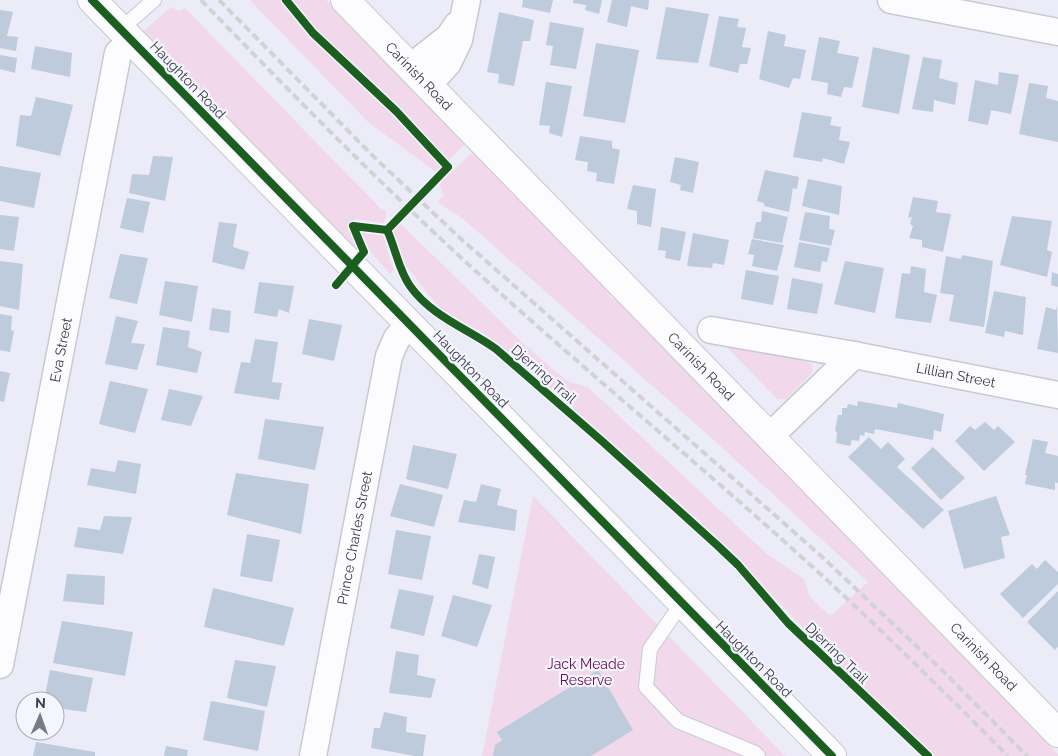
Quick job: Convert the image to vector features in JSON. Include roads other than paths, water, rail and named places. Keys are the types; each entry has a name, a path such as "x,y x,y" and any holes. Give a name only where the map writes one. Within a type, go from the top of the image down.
{"street":[{"name":"Haughton Road","path":"92,0 832,756"},
{"name":"Carinish Road","path":"344,0 1058,733"},
{"path":"891,0 1058,32"},
{"path":"419,76 450,37 466,7"},
{"name":"Eva Street","path":"0,665 118,53 126,35"},
{"name":"Prince Charles Street","path":"314,756 389,356 397,338 410,325"},
{"name":"Lillian Street","path":"711,330 854,355 1058,395"},
{"path":"769,437 854,355"}],"lane":[{"path":"126,35 154,0"},
{"path":"682,603 650,649 646,687 678,722 755,753 758,756"}],"railway":[{"path":"201,0 343,145 453,250 850,601 1008,756"},
{"path":"219,0 376,159 460,238 820,555 945,673 1027,756"}],"park label":[{"name":"Jack Meade Reserve","path":"586,672"}]}
